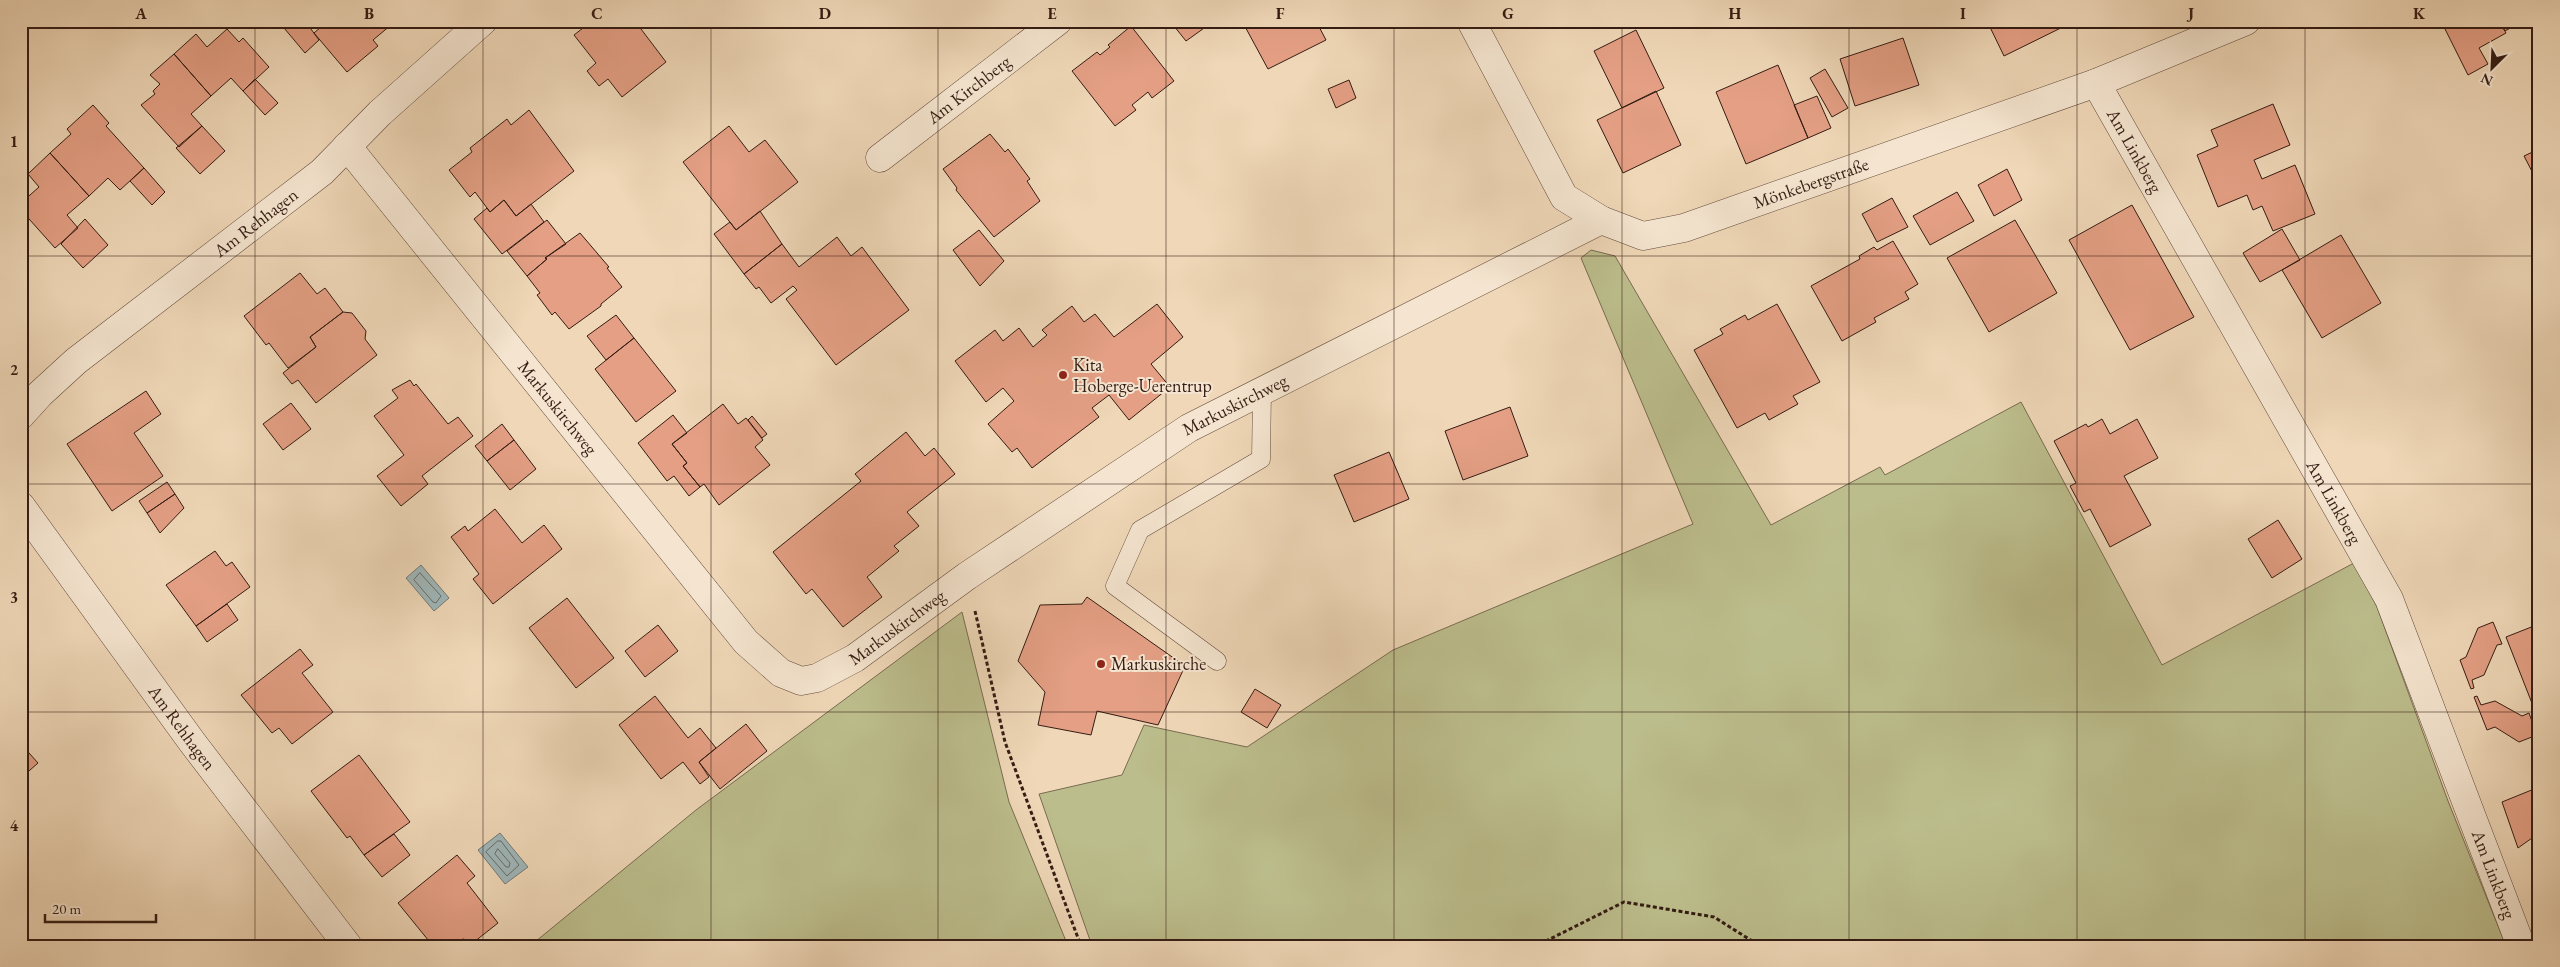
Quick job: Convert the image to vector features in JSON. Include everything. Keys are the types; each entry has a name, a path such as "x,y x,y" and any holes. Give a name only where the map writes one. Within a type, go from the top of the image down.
{"street":[{"name":"Am Rehhagen","path":"21,415 40,394 76,361 322,172 380,112 483,21"},
{"name":"Am Kirchberg","path":"880,158 1058,21"},
{"name":"Mönkebergstraße","path":"1471,21 1564,197 1601,220 1643,236 1684,228 2096,83 2246,21"},
{"name":"Am Linkberg","path":"2096,83 2389,599 2521,946"},
{"name":"Markuskirchweg","path":"347,146 746,642 781,673 800,681 817,678 848,662 967,576 1189,428 1601,220"},
{"name":"Am Rehhagen","path":"21,506 192,742 348,946"}],"lane":[{"path":"1217,661 1115,586 1140,530 1261,459 1262,391"}],"path":[{"path":"967,576 1005,742 1081,946"},
{"path":"1541,946 1546,941 1624,902 1714,917 1760,946"}],"green space":[{"path":"1591,250 1615,256 1771,525 1880,467 1885,475 2021,402 2162,665 2354,563 2377,607 2448,801 2506,946 1092,946 1039,794 1122,775 1144,725 1247,747 1393,650 1693,524 1581,258"},
{"path":"962,612 1009,802 1068,946 530,946 696,810"}],"water":[{"path":"421,565 449,598 434,611 406,578"},
{"path":"500,833 528,867 505,884 478,850"}],"building":[{"path":"305,21 319,40 305,53 279,22"},
{"path":"328,21 388,21 391,25 373,40 378,46 347,72 314,33"},
{"path":"592,21 651,21 641,29 666,62 622,97 608,79 599,86 587,71 596,63 574,35"},
{"path":"1170,21 1214,21 1186,41"},
{"path":"1242,21 1316,21 1326,40 1268,69"},
{"path":"1987,21 2075,21 2004,56"},
{"path":"2441,21 2499,21 2506,33 2479,48 2488,64 2468,75"},
{"path":"2499,21 2523,21 2505,31"},
{"path":"1131,26 1174,81 1152,98 1148,92 1132,105 1136,110 1115,126 1072,71 1097,52 1100,55 1110,47 1108,45"},
{"path":"227,29 239,42 243,38 269,67 243,91 231,78 211,96 174,54 196,34 207,47"},
{"path":"1636,30 1664,88 1622,108 1594,51"},
{"path":"1903,38 1919,85 1855,106 1840,59"},
{"path":"174,54 211,96 191,114 202,126 179,147 141,105 155,94 153,91 160,84 150,75"},
{"path":"1778,65 1808,138 1746,164 1716,92"},
{"path":"1825,69 1848,108 1832,117 1810,78"},
{"path":"255,79 278,103 265,115 243,91"},
{"path":"1349,80 1356,98 1336,108 1328,89"},
{"path":"1656,91 1681,145 1623,173 1597,120"},
{"path":"1817,96 1831,128 1808,138 1794,105"},
{"path":"2273,104 2290,145 2254,160 2262,179 2295,165 2315,214 2273,231 2262,206 2253,210 2247,195 2218,207 2197,155 2218,146 2211,130"},
{"path":"93,105 109,123 106,126 144,168 120,190 108,178 89,196 50,153 71,134 67,129"},
{"path":"529,110 574,171 516,216 504,200 490,212 475,192 470,197 449,170 472,152 470,148 507,119 511,125"},
{"path":"202,126 225,151 200,174 176,148"},
{"path":"729,126 749,152 765,140 798,182 736,230 683,162"},
{"path":"990,134 1005,152 1008,149 1030,179 1027,181 1040,201 994,237 956,190 957,188 943,169"},
{"path":"2539,149 2539,185 2524,156"},
{"path":"50,153 89,196 67,215 78,228 55,248 21,210 21,203 39,187 28,174"},
{"path":"144,168 165,192 152,205 130,181"},
{"path":"2007,169 2022,200 1994,216 1978,185"},
{"path":"1957,192 1974,221 1930,245 1913,216"},
{"path":"1892,198 1908,227 1877,242 1862,214"},
{"path":"504,200 516,216 531,204 544,222 502,254 474,219 487,208 490,212"},
{"path":"2132,205 2194,317 2130,350 2069,240"},
{"path":"760,211 782,244 744,274 714,234 730,222 736,230"},
{"path":"85,219 108,245 83,268 61,244"},
{"path":"547,220 566,244 545,258 547,259 527,276 507,251"},
{"path":"2015,220 2057,293 1989,332 1947,258"},
{"path":"2282,229 2300,260 2260,282 2243,253"},
{"path":"979,230 1004,261 980,286 953,250"},
{"path":"580,233 609,267 607,268 622,287 601,306 569,329 555,312 552,315 537,295 540,293 527,276 547,259 545,258"},
{"path":"2341,235 2381,303 2322,338 2282,270"},
{"path":"837,237 851,256 862,247 909,310 836,365 786,299 797,290 793,286 771,303 759,287 756,289 744,274 782,244 799,267"},
{"path":"1893,241 1918,284 1905,292 1909,299 1874,318 1876,322 1842,341 1811,286 1860,259 1859,256 1874,247 1877,250"},
{"path":"300,273 317,294 325,288 343,312 310,337 316,347 288,368 269,343 266,345 244,316"},
{"name":"Kita Hoberge-Uerentrup","path":"1157,304 1183,337 1151,364 1170,387 1129,420 1109,395 1092,408 1099,417 1032,468 1017,448 1012,452 988,424 1014,401 1003,388 986,402 955,361 995,330 1003,341 1019,328 1033,347 1047,335 1042,330 1072,306 1084,322 1095,314 1114,337"},
{"path":"1777,304 1820,382 1793,396 1798,404 1769,420 1765,413 1737,428 1694,350 1723,334 1720,329 1745,315 1748,320"},
{"path":"343,312 352,313 366,331 365,339 377,355 316,403 298,380 292,384 283,373 316,347 310,337"},
{"path":"616,315 634,338 606,360 587,336"},
{"path":"634,338 676,391 636,422 595,369"},
{"path":"410,380 414,386 416,384 448,424 458,417 473,436 422,476 428,484 401,506 377,476 404,455 374,416 398,398 392,390"},
{"path":"146,391 161,414 134,433 163,476 112,511 67,444"},
{"path":"291,403 311,429 283,450 263,424"},
{"path":"723,404 738,424 746,418 763,440 755,447 770,465 719,505 704,484 700,487 683,466 687,463 672,444"},
{"path":"1510,407 1528,456 1463,480 1445,431"},
{"path":"673,415 687,433 672,444 687,463 683,466 700,487 689,496 674,476 667,481 638,443"},
{"path":"752,416 767,434 762,438 748,420"},
{"path":"2102,419 2110,434 2137,419 2158,458 2124,476 2151,525 2110,547 2090,509 2084,512 2070,486 2076,483 2054,441 2086,424 2088,427"},
{"path":"502,424 514,440 487,461 475,446"},
{"path":"906,432 925,456 934,448 955,474 907,512 919,526 894,546 899,551 867,577 882,597 843,627 812,589 806,594 773,552 861,481 855,474"},
{"path":"514,440 536,469 510,490 487,461"},
{"path":"1389,452 1409,499 1354,522 1334,475"},
{"path":"167,482 175,494 147,513 139,501"},
{"path":"175,494 184,508 160,533 147,513"},
{"path":"495,509 522,543 544,525 562,549 493,604 473,579 479,574 451,537 465,526 468,531"},
{"path":"2278,520 2302,559 2272,578 2248,539"},
{"path":"215,551 226,566 232,562 250,587 196,626 166,585"},
{"name":"Markuskirche","path":"1087,597 1185,666 1158,725 1097,711 1091,735 1038,725 1045,692 1018,661 1040,605 1082,604"},
{"path":"567,598 614,658 576,688 529,628"},
{"path":"227,604 238,620 207,642 196,626"},
{"path":"2493,622 2502,644 2497,645 2484,675 2472,680 2474,688 2471,689 2460,660 2466,657 2478,628"},
{"path":"2539,624 2539,715 2537,716 2506,637"},
{"path":"658,625 678,651 645,677 625,651"},
{"path":"300,649 313,665 302,673 333,712 292,744 279,728 272,733 241,695"},
{"path":"1255,689 1281,705 1267,728 1241,712"},
{"path":"655,696 688,738 700,728 716,748 699,762 709,777 700,784 683,762 661,779 619,725"},
{"path":"2477,696 2481,705 2495,701 2522,716 2529,713 2537,735 2519,742 2495,727 2487,730 2474,697"},
{"path":"746,724 767,751 720,789 699,762"},
{"path":"21,744 38,763 21,778"},
{"path":"359,755 410,822 364,855 350,836 347,838 311,791"},
{"path":"2539,787 2539,833 2518,848 2502,802"},
{"path":"394,834 410,855 382,877 364,855"},
{"path":"457,855 475,876 467,883 498,923 474,942 463,939 455,946 433,946 398,903"},
{"path":"463,939 469,946 455,946"}],"place":[{"name":"Kita Hoberge-Uerentrup","path":"1063,375"},
{"name":"Markuskirche","path":"1101,664"}]}
